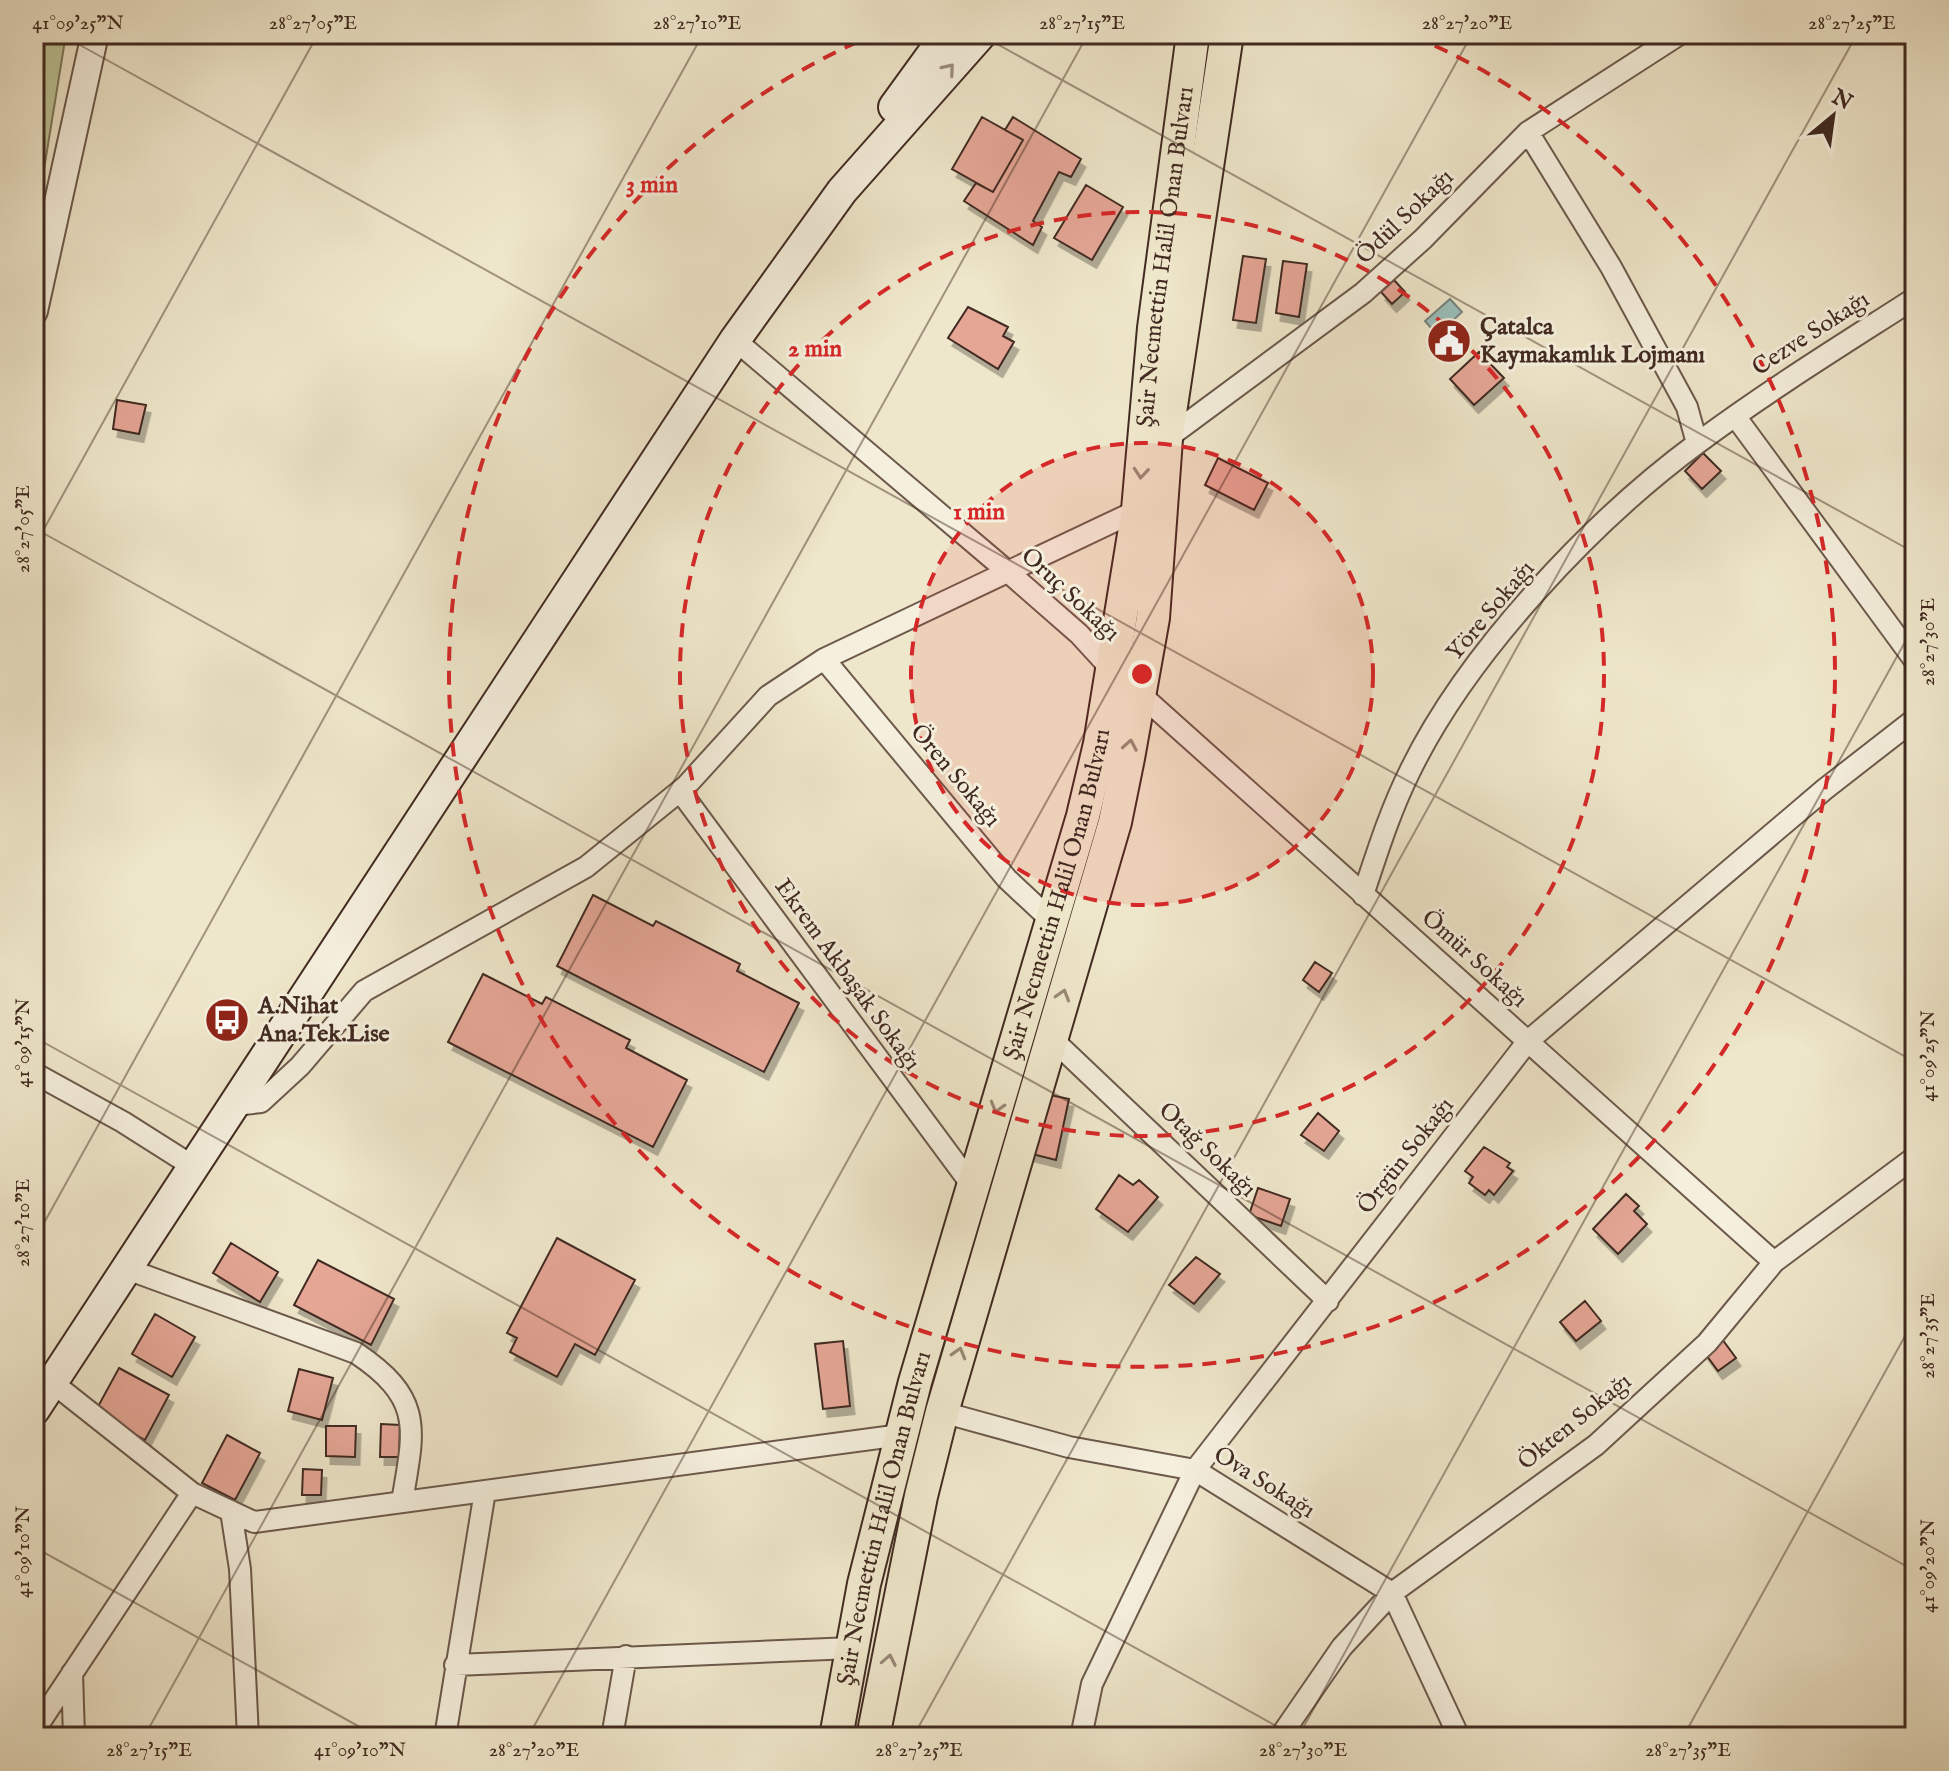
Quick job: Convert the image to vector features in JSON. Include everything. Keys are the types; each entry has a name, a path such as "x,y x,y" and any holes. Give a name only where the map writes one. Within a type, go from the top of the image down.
{"main road":[{"path":"842,191 856,162 947,34"},
{"path":"34,1410 735,340 842,191 981,34"},
{"name":"Şair Necmettin Halil Onan Bulvarı","path":"836,1737 864,1584 901,1435 1083,816 1113,671 1138,510 1154,328 1193,34"},
{"name":"Şair Necmettin Halil Onan Bulvarı","path":"873,1737 921,1496 942,1412 1115,822 1153,618 1166,439 1227,34"}],"street":[{"path":"34,311 44,224 95,34"},
{"name":"Ödül Sokağı","path":"1166,439 1363,293 1423,239 1528,132 1680,34"},
{"path":"1528,132 1611,267 1687,407 1697,443"},
{"name":"Cezve Sokağı","path":"1735,416 1800,370 1915,298"},
{"name":"Oruç Sokağı","path":"735,340 1079,634 1113,671"},
{"path":"1735,416 1915,661"},
{"name":"Yöre Sokağı","path":"1363,895 1384,832 1410,771 1442,713 1535,596 1613,514 1697,443 1735,416"},
{"path":"235,1105 261,1102 300,1066 364,991 586,867 680,791 768,696 824,659 1138,510"},
{"name":"Ören Sokağı","path":"824,659 1007,879 1052,921"},
{"name":"Ömür Sokağı","path":"1140,694 1774,1262"},
{"name":"Örgün Sokağı","path":"1081,1737 1092,1684 1195,1470 1528,1041 1825,789 1915,719"},
{"name":"Ekrem Akbaşak Sokağı","path":"680,791 974,1188"},
{"name":"Otağ Sokağı","path":"1050,1037 1328,1301"},
{"path":"34,1073 123,1122 194,1167"},
{"name":"Ökten Sokağı","path":"1280,1737 1342,1647 1392,1593 1596,1445 1707,1343 1774,1262 1915,1157"},
{"path":"127,1269 356,1353 380,1369 406,1401 414,1432 402,1502"},
{"path":"53,1383 192,1493 254,1522 901,1435"},
{"name":"Ova Sokağı","path":"942,1412 1069,1447 1195,1470 1392,1593"},
{"path":"445,1737 485,1491"},
{"path":"34,1731 192,1493"},
{"path":"231,1511 240,1569 248,1737"},
{"path":"1392,1593 1459,1737"},
{"path":"455,1665 852,1648"},
{"path":"612,1737 626,1656"},
{"path":"72,1673 74,1737"}],"green space":[{"path":"34,34 66,34 39,200 34,200"}],"water":[{"path":"1450,299 1462,312 1437,335 1425,321"}],"building":[{"path":"982,117 1023,140 993,192 952,169"},
{"path":"1013,117 1081,159 1071,177 1059,172 1033,221 1042,227 1033,245 964,201 976,183 993,192 1023,140 1005,130"},
{"path":"1086,185 1123,207 1092,260 1054,238"},
{"path":"1243,256 1266,259 1256,323 1233,320"},
{"path":"1283,261 1307,264 1299,317 1276,313"},
{"path":"1394,280 1405,292 1392,304 1381,292"},
{"path":"968,307 1008,327 1003,336 1014,342 998,369 948,338"},
{"name":"Çatalca Kaymakamlık Lojmanı","path":"1479,352 1504,378 1474,405 1450,379"},
{"path":"117,400 146,405 139,434 113,429"},
{"path":"1703,453 1721,471 1702,489 1685,471"},
{"path":"1218,458 1268,483 1254,510 1205,485"},
{"path":"593,895 653,926 656,921 740,964 737,971 799,1003 764,1072 557,966"},
{"path":"1315,962 1332,973 1319,992 1303,980"},
{"path":"483,974 542,1004 546,997 630,1040 626,1048 687,1080 653,1147 448,1042"},
{"path":"1041,1093 1069,1099 1056,1160 1028,1153"},
{"path":"1318,1113 1339,1131 1324,1151 1301,1135"},
{"path":"1484,1147 1510,1163 1507,1167 1513,1171 1494,1195 1489,1190 1485,1195 1469,1183 1473,1177 1465,1171"},
{"path":"1119,1175 1133,1185 1139,1180 1158,1197 1128,1232 1096,1209"},
{"path":"1258,1188 1290,1199 1281,1226 1249,1215"},
{"path":"1626,1194 1639,1206 1634,1211 1647,1224 1618,1254 1593,1229"},
{"path":"557,1238 635,1280 595,1355 575,1344 557,1377 510,1352 517,1338 507,1333"},
{"path":"231,1243 278,1272 260,1302 213,1273"},
{"path":"1196,1257 1220,1274 1194,1304 1169,1285"},
{"path":"318,1260 394,1299 371,1345 294,1305"},
{"path":"1585,1301 1601,1321 1576,1341 1560,1322"},
{"path":"155,1314 195,1337 172,1377 132,1354"},
{"path":"1722,1339 1736,1358 1718,1371 1704,1352"},
{"path":"843,1341 850,1406 823,1409 815,1344"},
{"path":"119,1368 169,1395 145,1440 95,1412"},
{"path":"299,1369 333,1378 322,1420 288,1411"},
{"path":"381,1424 400,1425 399,1457 380,1457"},
{"path":"326,1426 356,1426 355,1457 326,1456"},
{"path":"227,1435 260,1453 235,1500 202,1483"},
{"path":"303,1469 322,1470 321,1495 302,1495"}],"place":[{"name":"Çatalca Kaymakamlık Lojmanı","path":"1449,341"},
{"name":"A.Nihat Ana.Tek.Lise","path":"227,1020"}]}
